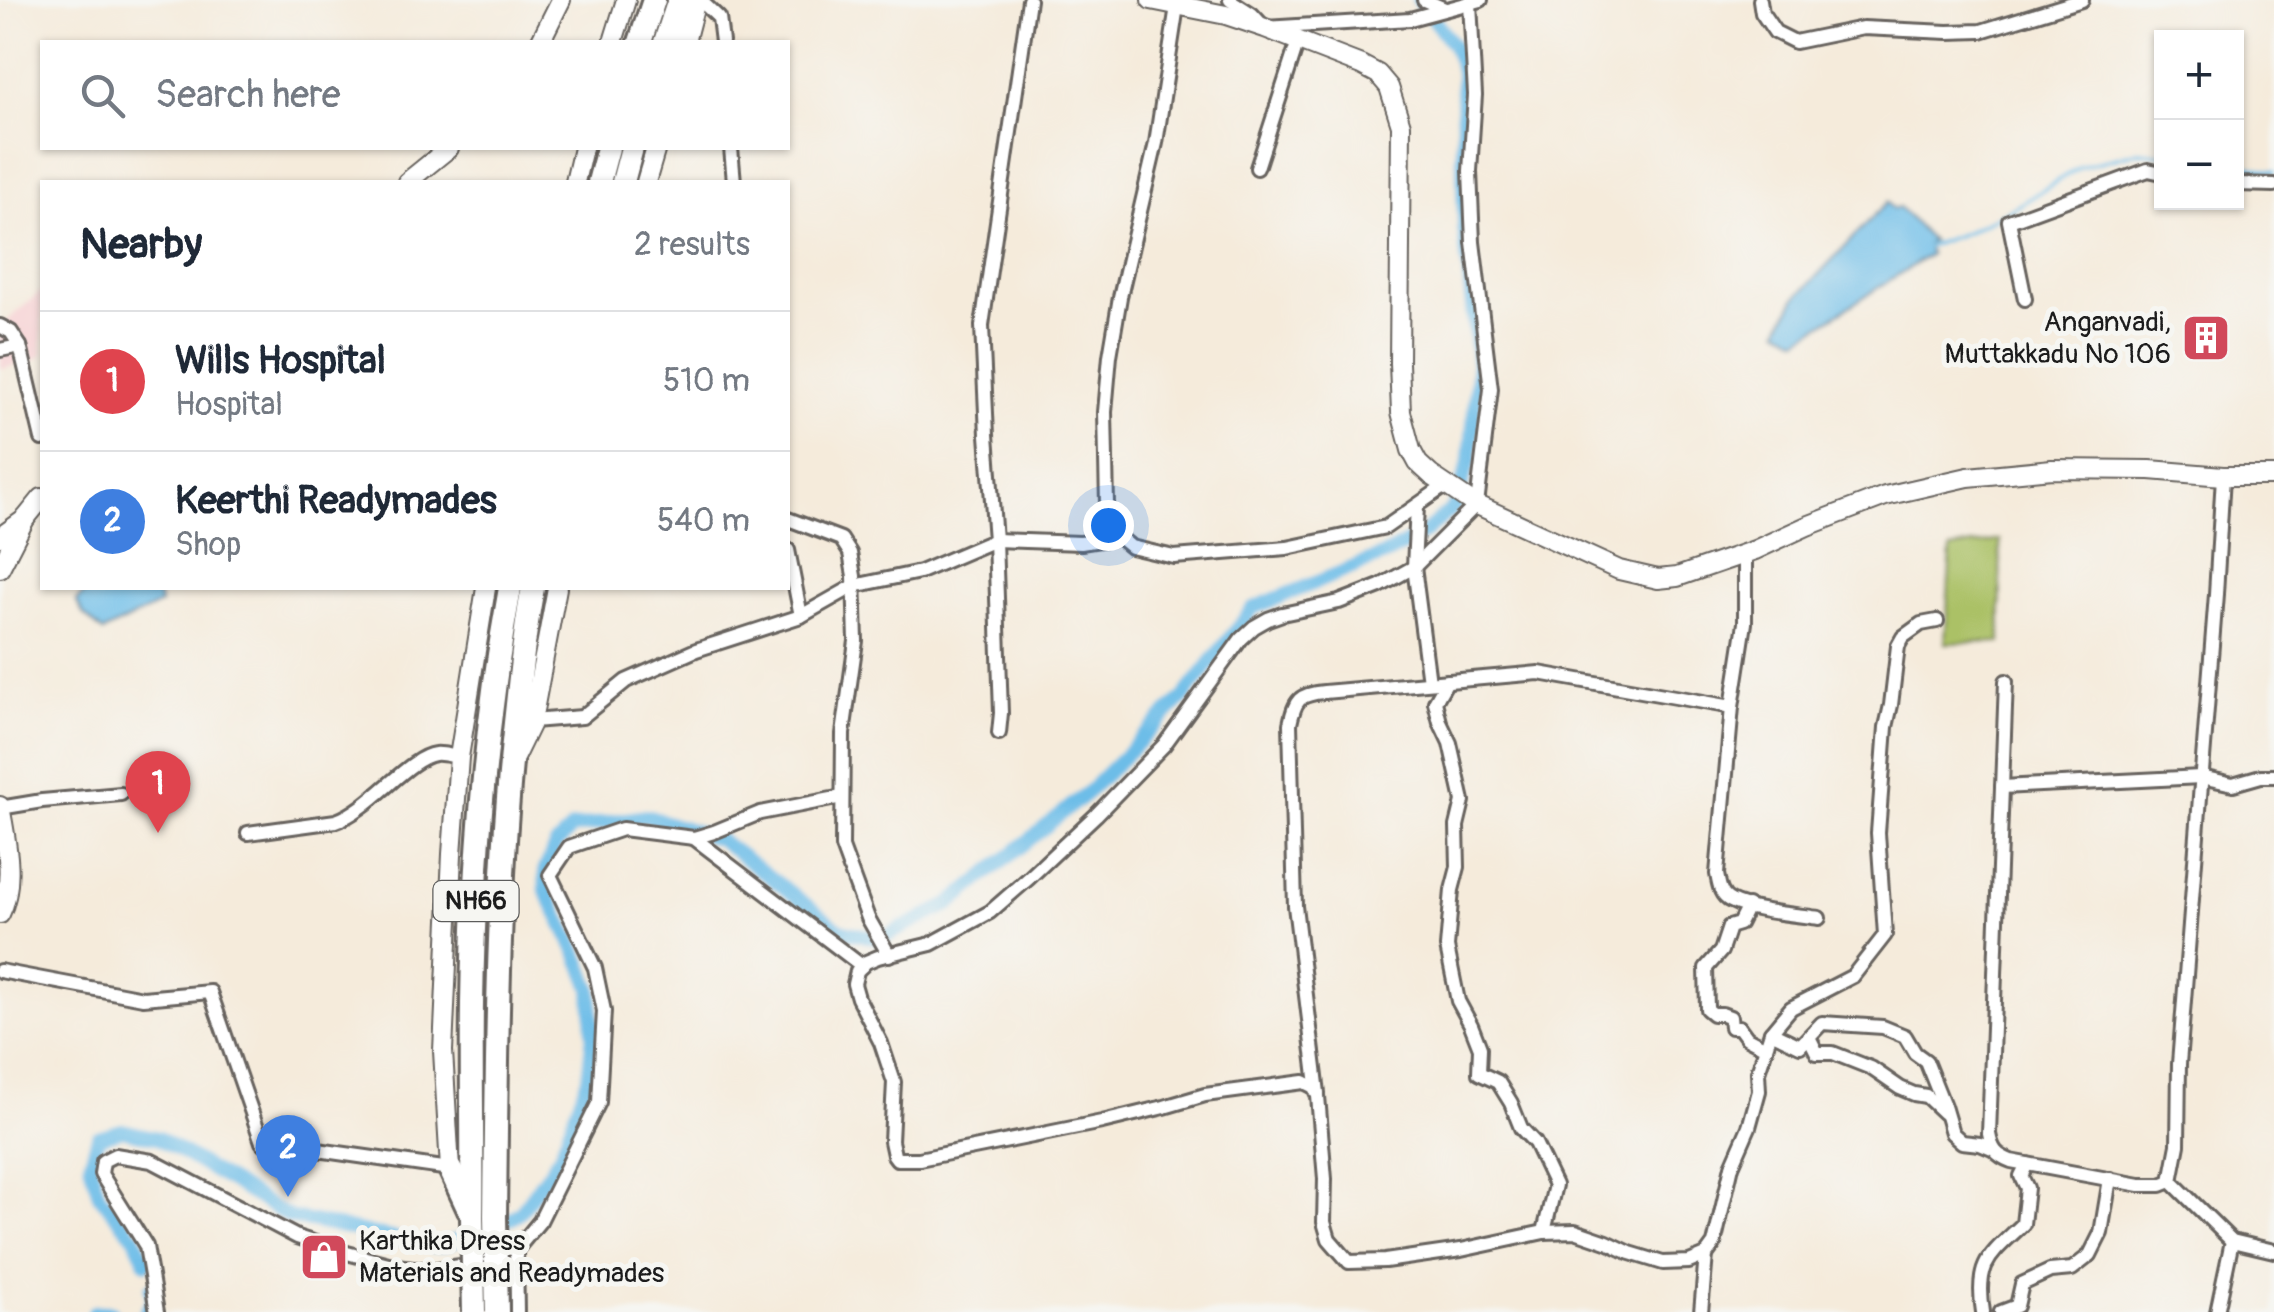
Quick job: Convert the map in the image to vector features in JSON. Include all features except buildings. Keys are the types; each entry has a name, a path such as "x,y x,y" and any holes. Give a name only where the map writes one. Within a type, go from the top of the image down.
{"highway":[{"path":"641,40 654,0"},
{"path":"666,40 679,0"},
{"path":"600,180 607,150"},
{"path":"624,180 631,150"},
{"name":"NH66","path":"485,1057 472,1005 477,880 486,763 510,590"},
{"name":"NH66","path":"474,1312 483,1217 485,1057 510,767 532,590"},
{"path":"450,1169 483,1217"},
{"name":"NH66","path":"483,1217 497,1312"}],"street":[{"path":"541,40 561,0"},
{"path":"615,40 626,0"},
{"path":"686,40 698,0 719,18 722,40"},
{"path":"999,733 995,540 982,326 1029,0"},
{"path":"1151,0 1226,15 1265,28 1378,74 1389,87 1401,125 1398,281 1401,412 1411,450 1418,463 1474,503 1618,570 1658,579 1676,577 1745,554 1884,496 1968,477 2052,469 2274,476"},
{"path":"1230,0 1265,28"},
{"path":"1424,0 1445,9"},
{"path":"1760,0 1762,13 1774,32 1795,42 1862,28 1980,31 2082,0"},
{"path":"1265,28 1410,19 1476,1 1470,171 1472,228 1490,389 1474,503 1414,568 1339,602 1282,614 1254,627 1241,639 1164,745 1030,878 990,912 931,944 878,957 862,966 854,984 894,1082 890,1141 898,1158 918,1158 1047,1133 1242,1089 1304,1082 1318,1096"},
{"path":"1177,6 1156,143 1110,356 1105,412 1107,505 1119,537 1131,547 1174,557 1287,548 1386,527 1446,486"},
{"path":"1257,168 1298,41"},
{"path":"409,180 446,150"},
{"path":"576,180 583,150"},
{"path":"647,180 655,150"},
{"path":"731,150 734,180"},
{"path":"2025,300 2009,222 2148,170 2154,171"},
{"path":"2244,184 2274,185"},
{"path":"0,326 12,332 20,346 40,431"},
{"path":"0,350 20,346"},
{"path":"2171,1181 2178,1145 2180,1064 2223,476"},
{"path":"0,568 25,519 40,500"},
{"path":"1416,506 1414,568 1430,682"},
{"path":"0,537 25,519"},
{"path":"790,519 842,539 850,554 856,641 842,734 842,847 868,918 889,955"},
{"path":"532,720 582,717 626,681 696,650 801,616 854,586 920,572 995,540 1081,543 1119,537"},
{"path":"1745,554 1745,623 1732,707 1716,874 1721,892 1730,901 1819,918"},
{"path":"790,560 801,616"},
{"path":"0,972 143,998 210,992 262,1142 450,1169 444,1051 452,854 458,757 486,590"},
{"path":"510,767 532,720 557,590"},
{"path":"1701,1312 1706,1255 1714,1244 1732,1166 1749,1127 1759,1092 1758,1072 1771,1032 1791,1008 1852,976 1885,935 1878,833 1886,726 1898,646 1903,637 1921,624 1937,621"},
{"path":"1706,1255 1688,1262 1663,1263 1575,1230 1544,1232 1461,1250 1349,1262 1328,1240 1318,1096 1295,906 1290,724 1294,707 1309,693 1539,674 1732,707"},
{"path":"1446,680 1436,702 1463,802 1458,826 1458,867 1449,914 1449,960 1458,1001 1480,1048 1479,1072 1498,1082 1520,1128 1535,1143 1555,1185 1544,1232"},
{"path":"1992,1149 1989,1134 2006,681"},
{"path":"248,833 348,817 431,754 458,757"},
{"path":"2002,787 2201,777 2233,784 2274,776"},
{"path":"0,914 6,902 8,850 0,807 121,794"},
{"path":"157,1312 146,1246 100,1174 103,1161 115,1155 152,1161 297,1238 396,1266 430,1270 479,1264 516,1250 540,1221 599,1102 604,1011 595,968 550,875 569,847 622,828 694,838 760,812 842,798"},
{"path":"694,838 862,966"},
{"path":"1748,906 1738,924 1730,927 1721,951 1706,968 1707,1008 1713,1014 1730,1017 1731,1027 1739,1028 1746,1038 1766,1048"},
{"path":"1771,1032 1800,1046 1822,1023 1883,1028 1905,1036 1915,1053 1926,1061 1952,1133 1962,1142 1980,1144 2000,1157 2027,1164 2140,1185 2171,1181"},
{"path":"1810,1037 1817,1053 1833,1053 1871,1068 1900,1088 1926,1096 1946,1115"},
{"path":"1983,1312 1980,1295 1986,1259 2023,1224 2027,1188 2021,1176 2027,1164"},
{"path":"2001,1312 2017,1306 2022,1284 2050,1271 2072,1269 2090,1254 2102,1232 2110,1179"},
{"path":"2171,1181 2232,1241 2274,1251"},
{"path":"2217,1312 2232,1241"},
{"path":"516,1250 517,1312"}],"shaded area":[{"path":"40,292 40,357 1,369 0,327"}],"green space":[{"path":"2000,540 2001,642 1945,643 1951,549"}],"water":[{"path":"1887,202 1893,209 1899,207 1931,241 1926,246 1930,254 1799,339 1779,329 1795,299"},
{"path":"88,590 157,590 160,604 103,632 84,615 76,601"}],"waterway":[{"path":"146,1263 135,1238 99,1195 90,1164 98,1137 122,1130 158,1138 289,1217 432,1246 444,1245 512,1218 522,1210 560,1155 588,1078 593,1035 591,988 546,891 545,869 555,846 572,828 646,816 719,839 840,930 880,939 949,905 1087,793 1183,698 1253,608 1389,553 1423,534 1454,507 1470,460 1478,364 1464,226 1462,70 1453,45 1419,0"},
{"path":"1924,248 2011,210 2080,167 2139,151 2154,153"},
{"path":"2244,166 2274,172"},
{"path":"146,1312 154,1300 151,1289"},
{"path":"94,1312 111,1312"}],"place":[{"name":"Anganvadi, Muttakkadu No 106","path":"2206,338"},
{"name":"Wills Hospital","path":"158,833"},
{"name":"Keerthi Readymades","path":"288,1197"},
{"name":"Karthika Dress Materials and Readymades","path":"324,1257"}]}
